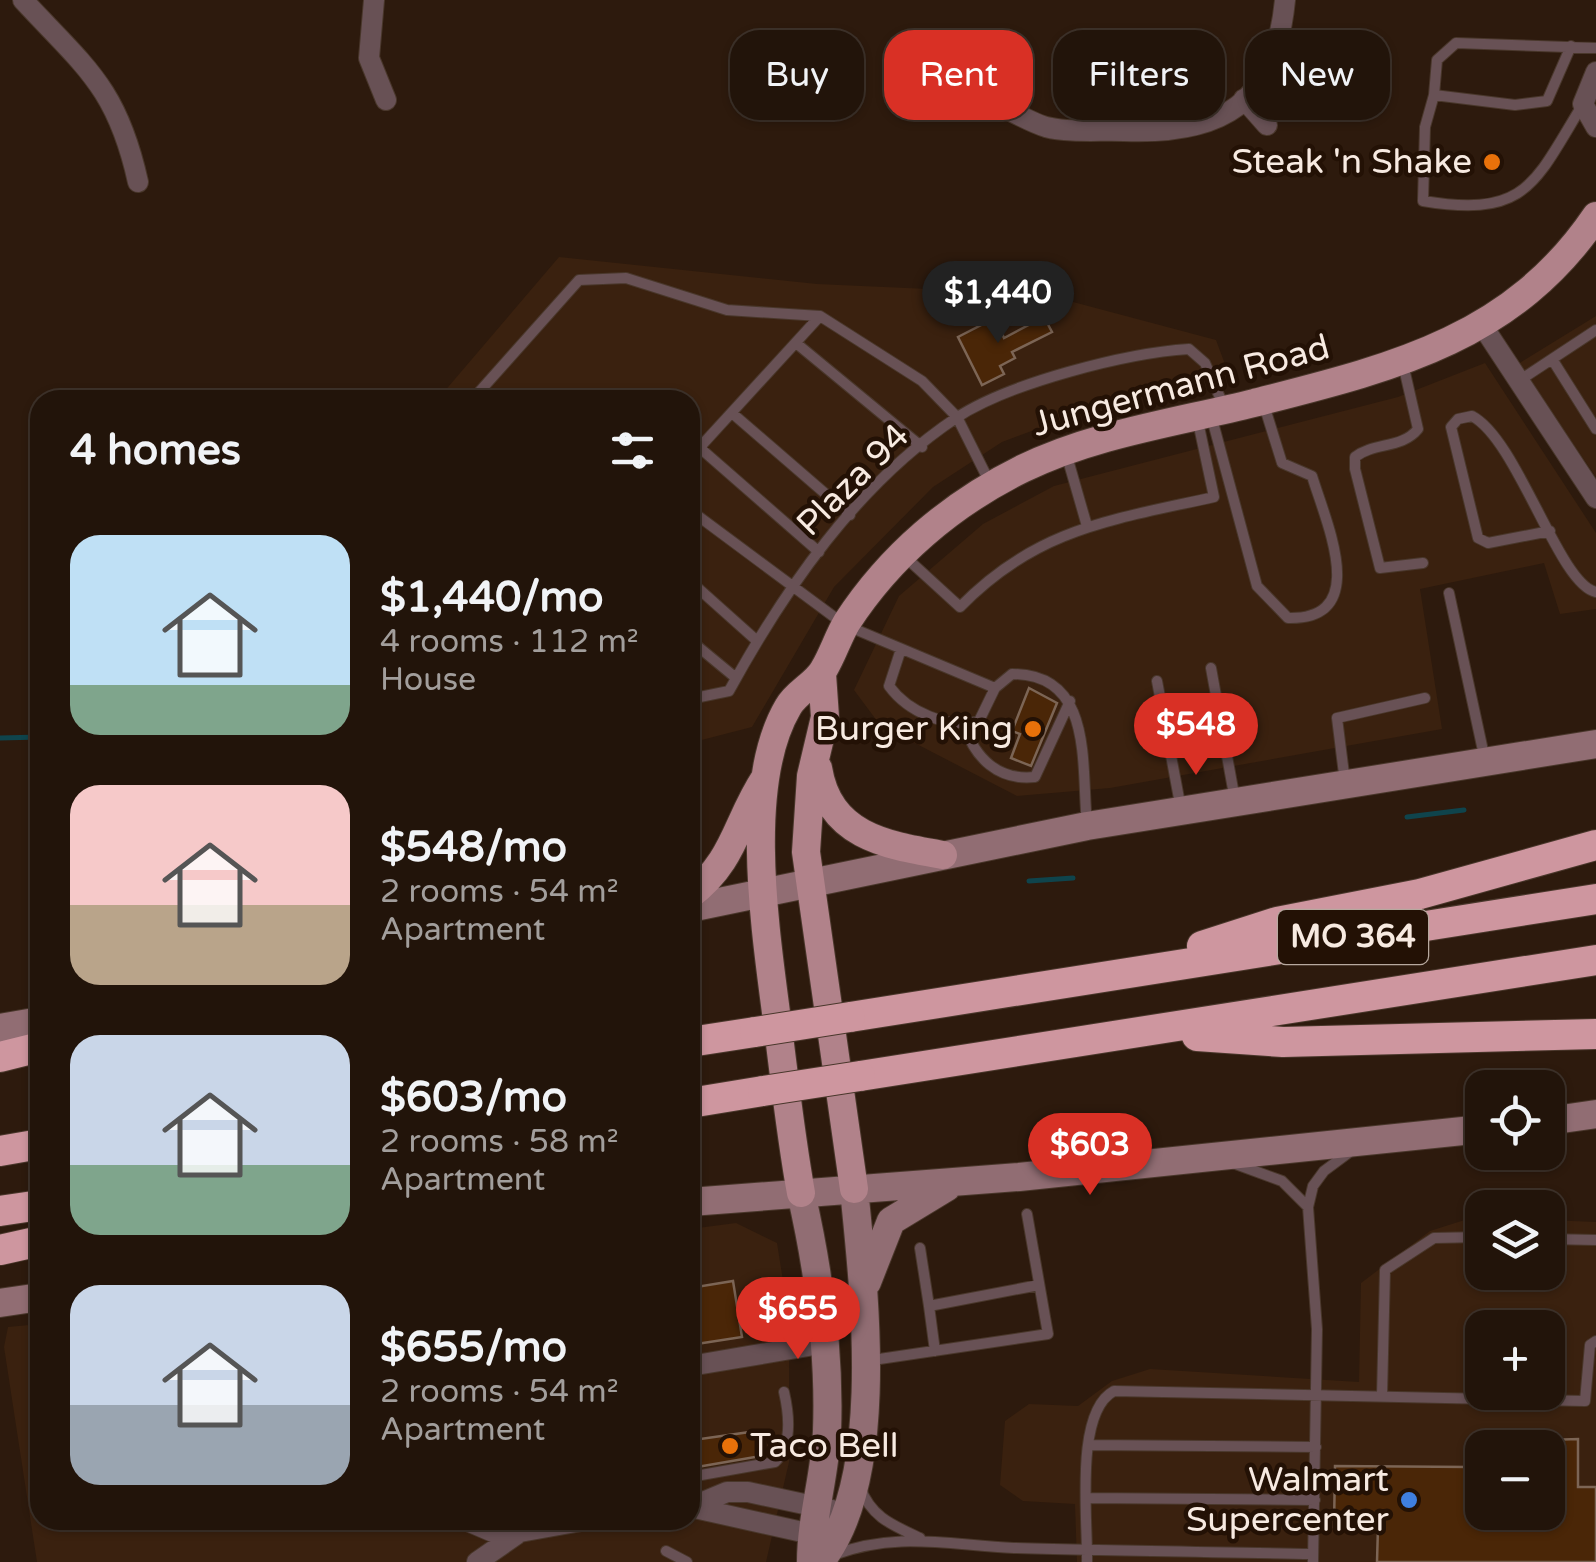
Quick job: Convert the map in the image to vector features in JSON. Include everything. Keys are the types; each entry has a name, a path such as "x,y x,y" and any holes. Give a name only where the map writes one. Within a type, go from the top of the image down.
{"highway":[{"path":"1109,976 1276,922 1420,894 1596,846"},
{"name":"MO 364","path":"700,1040 1596,899"},
{"name":"MO 364","path":"700,1101 1596,960"},
{"path":"1144,1032 1282,1042 1596,1034"},
{"path":"0,1056 30,1049"},
{"path":"0,1150 30,1146"},
{"path":"0,1211 30,1206"},
{"path":"0,1250 30,1243"}],"main road":[{"name":"Jungermann Road","path":"824,1539 826,1343 761,893 762,832 769,773 788,705 822,674 845,625 901,554 992,486 1066,452 1403,363 1482,325 1562,260 1596,216"},
{"name":"Jungermann Road","path":"822,674 824,717 807,814 810,883 854,1189 864,1293 865,1362 856,1474 824,1539"},
{"path":"700,906 1087,826 1596,744"},
{"path":"816,754 821,786 842,822 879,842 943,855"},
{"path":"700,887 723,865 744,810 769,773"},
{"path":"0,1028 30,1023"},
{"path":"1565,1119 1596,1114"},
{"path":"700,1201 958,1182 1465,1131"},
{"path":"864,1293 891,1221 908,1206 958,1182"},
{"path":"0,1302 30,1298"}],"street":[{"path":"23,0 101,82 130,148 138,182"},
{"path":"374,0 369,58 386,100"},
{"path":"1031,120 1048,128 1170,132 1208,124 1257,89 1282,34 1285,0"},
{"path":"1596,72 1583,104 1596,126"},
{"path":"1244,99 1267,125"},
{"path":"1482,325 1596,498"},
{"path":"700,1364 826,1343"},
{"path":"700,1503 727,1492 824,1539"},
{"path":"489,1530 508,1538"},
{"path":"477,1562 508,1538 544,1530"}],"lane":[{"path":"1583,104 1530,186 1499,205 1463,208 1423,201 1424,127 1434,95 1438,60 1456,43 1596,48"},
{"path":"1434,95 1515,105 1547,101 1571,46"},
{"path":"481,390 579,280 626,278 727,310 820,316 922,382 957,417 992,486"},
{"path":"819,552 700,448 820,316"},
{"path":"1516,382 1596,330"},
{"path":"796,343 922,447"},
{"name":"Plaza 94","path":"736,678 792,584 850,515 872,490 957,417 1091,366 1189,349 1205,364 1211,414"},
{"path":"1552,359 1596,429"},
{"path":"1403,363 1418,429 1409,439 1364,451 1355,457 1355,469 1380,568 1423,564"},
{"path":"1211,414 1257,586 1288,618 1307,618 1328,610 1339,592 1336,569 1312,476 1282,463 1263,400"},
{"path":"732,413 850,515"},
{"path":"901,554 960,607 982,585 1029,552 1087,526 1214,497 1211,414"},
{"path":"1550,530 1488,543 1478,538 1454,446 1451,427 1458,418 1472,416 1484,422 1550,530 1578,582 1596,592"},
{"path":"1066,452 1087,526"},
{"name":"Plaza 94","path":"700,517 845,625 995,688"},
{"path":"700,589 756,640"},
{"path":"1449,593 1485,761"},
{"path":"700,648 736,678 728,691 700,697"},
{"path":"901,648 889,686 902,704 964,725 979,721 995,688 1012,674 1058,684 1070,702 1087,826"},
{"path":"1211,668 1235,800"},
{"path":"1157,681 1181,810"},
{"path":"1345,783 1337,718 1425,698"},
{"path":"964,725 972,748 982,761 1009,776 1035,777 1070,702"},
{"path":"824,1539 861,1543 921,1539 1313,1558 1316,1280 1308,1207 1313,1186 1324,1171 1365,1143"},
{"path":"1214,1157 1282,1180 1308,1207"},
{"path":"865,1362 1048,1334 1028,1214"},
{"path":"1382,1396 1385,1270 1434,1238 1465,1238"},
{"path":"1565,1239 1596,1240"},
{"path":"920,1248 935,1351"},
{"path":"929,1306 1039,1285"},
{"path":"1087,1562 1088,1446 1097,1406 1104,1397 1125,1388 1585,1400 1585,1370 1590,1345 1596,1340"},
{"path":"700,1475 775,1462 782,1455 788,1427 784,1392"},
{"path":"1088,1446 1316,1447"},
{"path":"856,1474 868,1506 882,1520 921,1539"},
{"path":"1087,1498 1314,1500"},
{"path":"666,1551 686,1562"}],"shaded area":[{"path":"559,257 817,284 1043,294 1216,340 1229,375 1110,402 1002,442 933,487 834,587 752,727 700,740 700,390 446,390"},
{"path":"1596,316 1596,477 1518,364"},
{"path":"1485,363 1596,533 1596,609 1560,614 1544,563 1420,589 1442,729 1110,788 1017,796 880,725 854,690 899,596 983,524 1054,486 1398,397"},
{"path":"1465,1220 1465,1290 1565,1290 1565,1221 1596,1222 1596,1562 1077,1562 1075,1504 1023,1501 1000,1485 1005,1421 1029,1404 1078,1406 1112,1381 1150,1369 1359,1382 1361,1283 1430,1231"},
{"path":"736,1223 777,1243 789,1318 789,1462 766,1562 37,1562 32,1530 700,1530 700,1228"},
{"path":"30,1325 30,1516 4,1347 8,1327"}],"building":[{"path":"1044,317 1052,332 1012,352 1015,358 1000,366 1004,374 982,385 958,337 995,318 1004,338"},
{"name":"Burger King","path":"1029,688 1057,703 1031,766 1011,758 1020,734 1012,731"},
{"path":"733,1281 742,1337 700,1343 700,1286"},
{"path":"757,1431 761,1456 700,1466 700,1439"},
{"name":"Walmart Supercenter","path":"1565,1439 1578,1439 1578,1487 1596,1487 1596,1562 1377,1562 1378,1527 1334,1527 1335,1466 1465,1467 1465,1530 1565,1530"}],"waterway":[{"path":"0,738 30,737"},
{"path":"1407,817 1464,810"},
{"path":"1029,881 1073,878"}],"place":[{"name":"Steak 'n Shake","path":"1492,162"},
{"name":"Burger King","path":"1033,729"},
{"name":"Taco Bell","path":"730,1446"},
{"name":"Walmart Supercenter","path":"1409,1500"}]}
